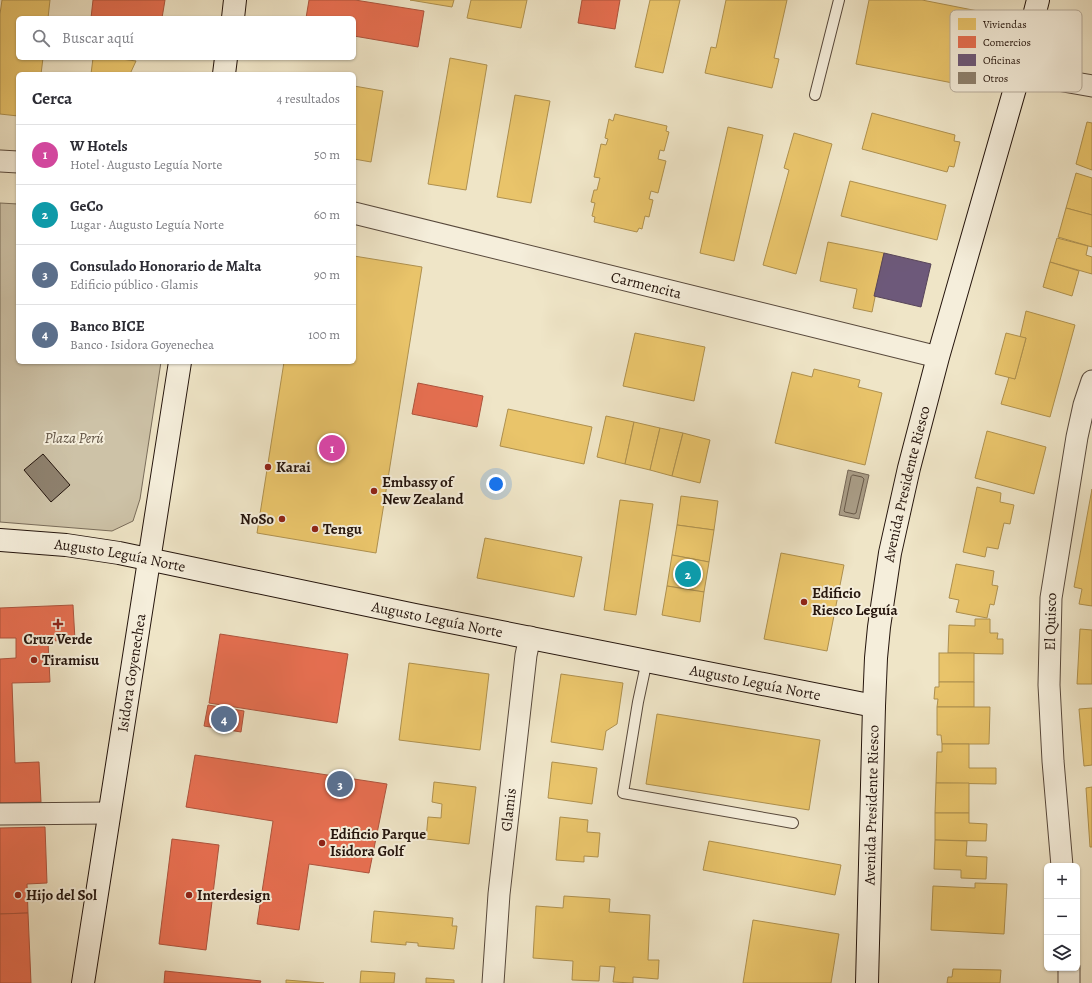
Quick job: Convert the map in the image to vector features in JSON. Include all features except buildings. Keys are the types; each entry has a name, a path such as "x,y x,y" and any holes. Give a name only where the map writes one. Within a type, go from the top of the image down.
{"street":[{"path":"232,16 235,0"},
{"name":"Avenida Presidente Riesco","path":"1035,10 1038,0"},
{"path":"224,72 226,60"},
{"path":"1082,84 1092,86"},
{"name":"Avenida Presidente Riesco","path":"867,983 877,645 890,553 909,468 938,357 1014,92"},
{"path":"0,161 16,162"},
{"name":"Carmencita","path":"356,213 938,357"},
{"name":"Isidora Goyenechea","path":"83,983 180,364"},
{"name":"El Quisco","path":"1062,863 1053,761 1049,685 1051,598 1077,437 1084,405 1092,381"},
{"name":"Augusto Leguía Norte","path":"0,540 97,550 150,560 874,706"},
{"name":"Glamis","path":"493,983 499,894 526,655 530,636"},
{"path":"0,814 109,813"},
{"path":"1069,971 1070,983"}],"lane":[{"path":"815,95 839,0"},
{"path":"647,660 638,702 623,793 793,823"}],"green space":[{"name":"Plaza Perú","path":"0,203 16,204 16,364 161,364 140,499 133,521 112,531 0,522"}],"water":[{"path":"848,470 869,475 859,519 839,515"}],"place":[{"name":"W Hotels","path":"332,448"},
{"name":"Karai","path":"268,467"},
{"name":"Embassy of New Zealand","path":"374,491"},
{"name":"NoSo","path":"282,519"},
{"name":"Tengu","path":"315,529"},
{"name":"GeCo","path":"688,574"},
{"name":"Edificio Riesco Leguía","path":"804,602"},
{"name":"Cruz Verde","path":"58,624"},
{"name":"Tiramisu","path":"34,660"},
{"name":"Banco BICE","path":"224,719"},
{"name":"Consulado Honorario de Malta","path":"340,784"},
{"name":"Edificio Parque Isidora Golf","path":"322,843"},
{"name":"Hijo del Sol","path":"18,895"},
{"name":"Interdesign","path":"189,895"}]}
